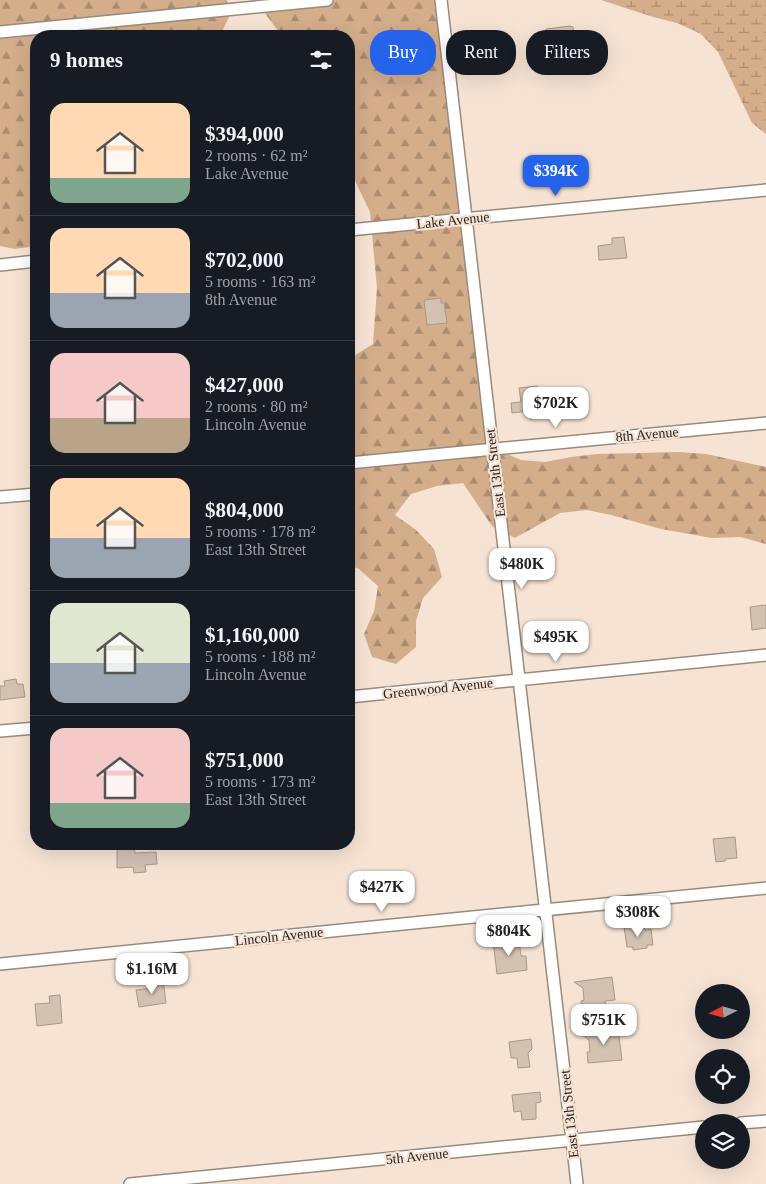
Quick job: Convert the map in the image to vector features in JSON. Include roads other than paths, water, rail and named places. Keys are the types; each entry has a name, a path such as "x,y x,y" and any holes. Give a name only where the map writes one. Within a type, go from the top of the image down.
{"street":[{"path":"0,32 326,0"},
{"name":"East 13th Street","path":"441,0 577,1184"},
{"name":"Lake Avenue","path":"355,229 766,190"},
{"path":"0,265 30,262"},
{"name":"8th Avenue","path":"355,462 766,422"},
{"path":"0,498 30,495"},
{"name":"Greenwood Avenue","path":"355,696 766,655"},
{"path":"0,731 30,728"},
{"name":"Lincoln Avenue","path":"0,964 766,888"},
{"path":"750,1122 766,1121"},
{"name":"5th Avenue","path":"130,1184 695,1128"}]}
